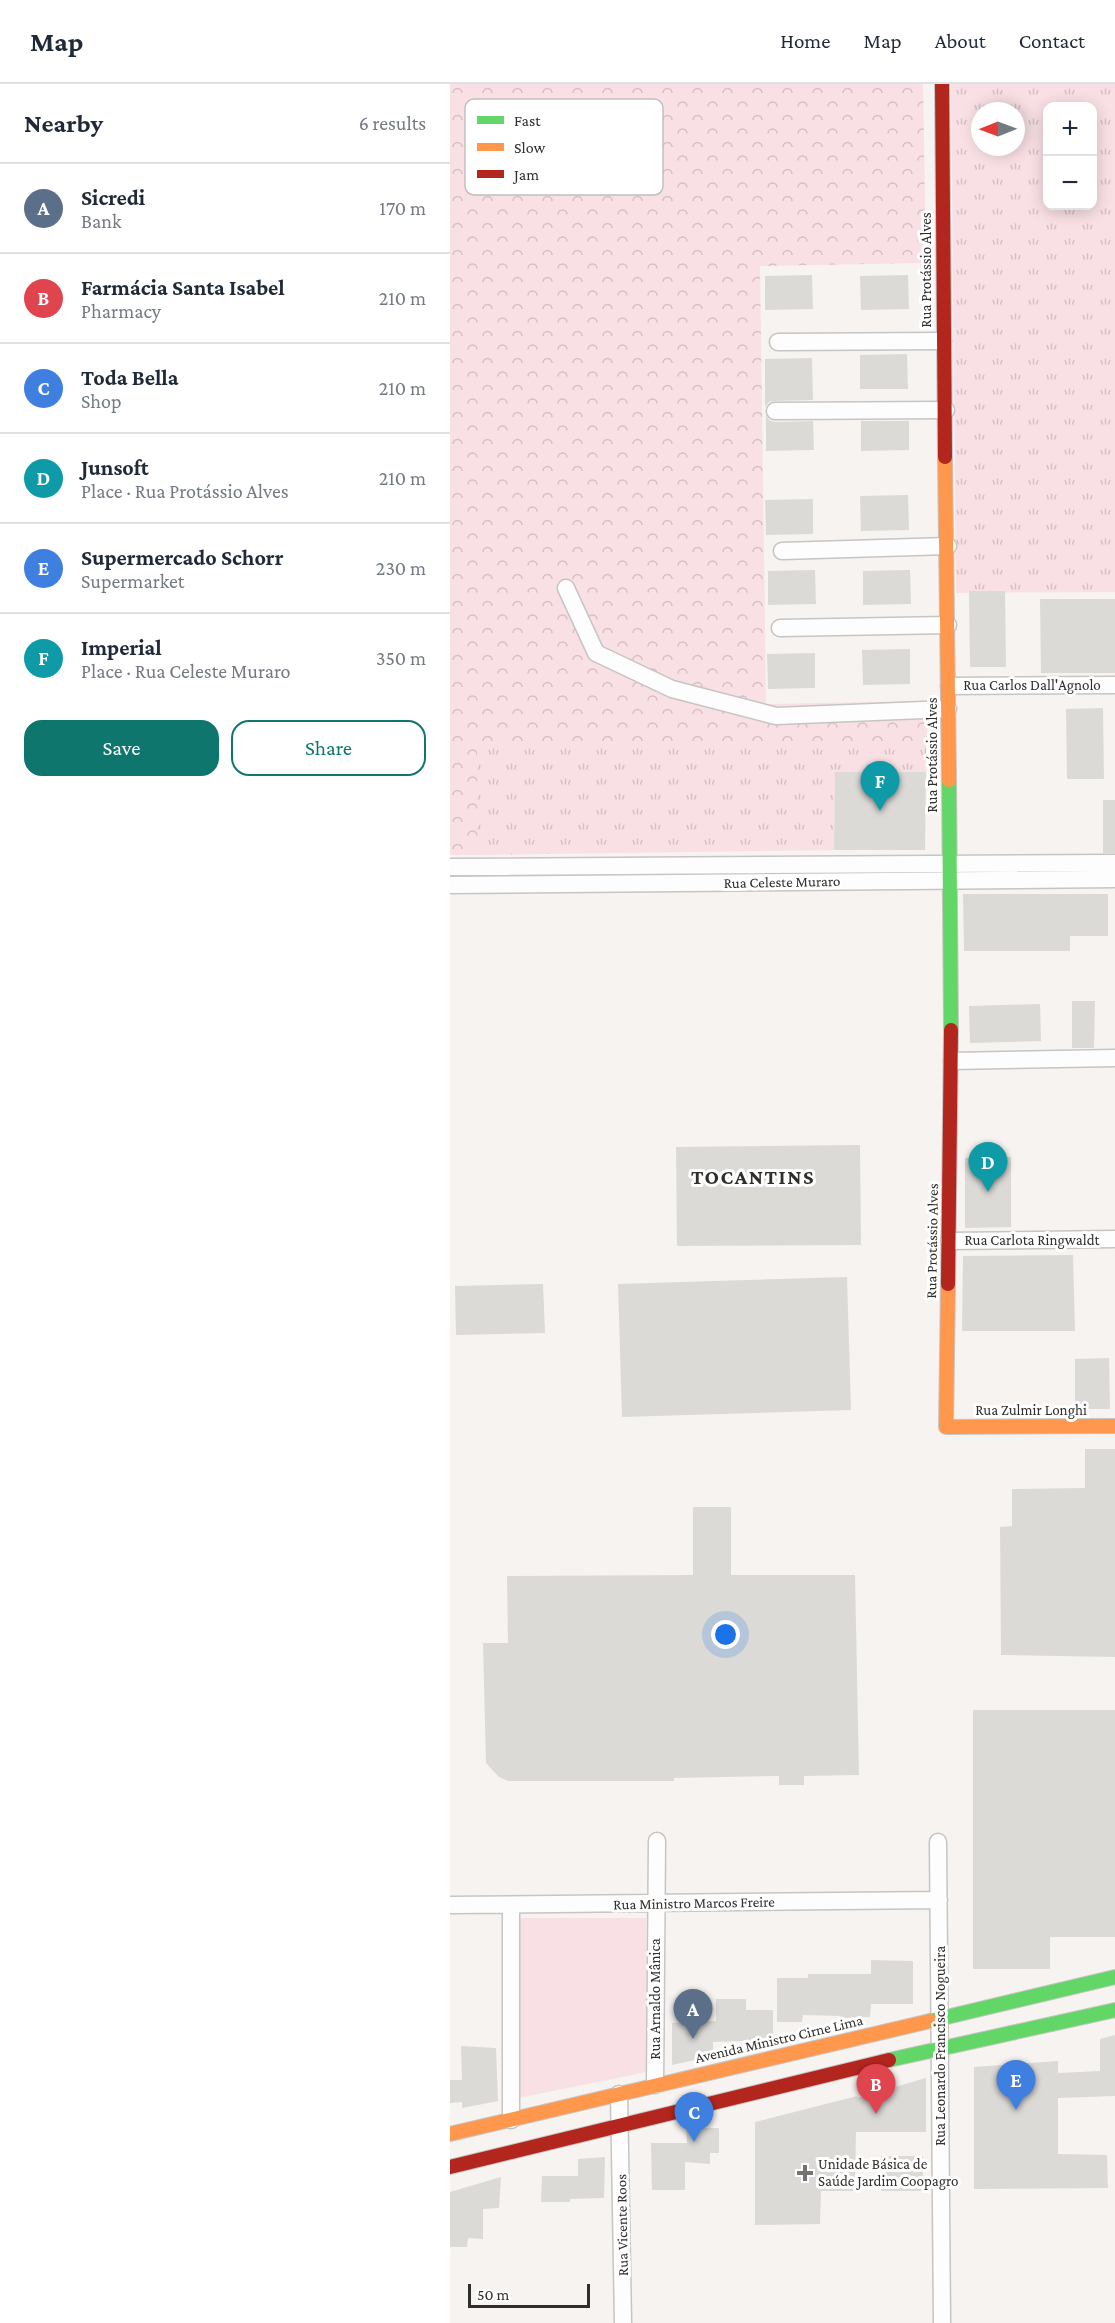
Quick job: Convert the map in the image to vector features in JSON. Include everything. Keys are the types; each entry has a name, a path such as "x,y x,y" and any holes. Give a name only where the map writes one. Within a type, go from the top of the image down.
{"street":[{"name":"Rua Protássio Alves","path":"942,84 943,341 948,546 948,871 952,1061 946,1427"},
{"path":"778,342 943,341"},
{"path":"775,411 946,410"},
{"path":"782,551 948,546"},
{"name":"Rua Carlos Dall'Agnolo","path":"566,588 596,653 672,689 776,716 948,709"},
{"path":"780,628 948,625"},
{"name":"Rua Carlos Dall'Agnolo","path":"949,686 1115,685"},
{"name":"Rua Celeste Muraro","path":"450,885 596,885 1115,863"},
{"name":"Rua Celeste Muraro","path":"450,867 948,871 1115,879"},
{"path":"952,1061 1115,1058"},
{"name":"Rua Carlota Ringwaldt","path":"949,1240 1115,1239"},
{"name":"Rua Zulmir Longhi","path":"946,1427 1115,1426"},
{"name":"Rua Arnaldo Mânica","path":"655,2085 657,1841"},
{"name":"Rua Leonardo Francisco Nogueira","path":"939,1842 942,2323"},
{"name":"Rua Ministro Marcos Freire","path":"450,1905 939,1900"},
{"path":"511,1905 511,2120"},
{"name":"Avenida Ministro Cirne Lima","path":"450,2134 1115,1977"},
{"path":"450,2167 940,2048 1115,2010"},
{"name":"Rua Vicente Roos","path":"619,2094 623,2323"}],"green space":[{"path":"450,84 923,84 926,263 760,266 766,704 930,701 926,746 477,746 478,855 450,855"},
{"path":"951,84 1115,84 1115,592 956,593"},
{"path":"476,746 926,746 926,772 835,772 834,850 478,855"},
{"path":"516,1918 646,1918 647,2072 518,2098"}],"building":[{"path":"812,275 813,309 765,310 765,276"},
{"path":"908,275 909,309 861,310 860,276"},
{"path":"907,354 908,389 860,389 860,355"},
{"path":"812,358 813,400 774,401 769,402 765,407 765,359"},
{"path":"766,415 769,420 775,422 813,421 814,450 766,451"},
{"path":"861,421 909,421 909,450 861,451"},
{"path":"908,495 909,530 861,531 860,496"},
{"path":"813,499 813,534 766,535 765,500"},
{"path":"815,570 816,604 768,605 768,571"},
{"path":"910,570 911,604 863,605 863,571"},
{"path":"969,591 1005,591 1006,667 970,667"},
{"path":"1040,599 1115,599 1115,673 1041,673"},
{"path":"910,649 910,684 863,685 862,650"},
{"path":"815,653 815,688 768,689 767,654"},
{"path":"1103,708 1104,779 1067,779 1066,709"},
{"path":"835,772 926,772 925,850 834,850"},
{"path":"1103,800 1115,800 1115,853 1103,853"},
{"path":"963,894 1108,894 1108,936 1070,936 1070,951 964,951"},
{"path":"1072,1001 1095,1001 1094,1048 1072,1048"},
{"path":"1040,1004 1041,1041 970,1043 969,1006"},
{"path":"860,1145 861,1245 677,1246 676,1147"},
{"path":"1011,1157 1011,1227 965,1228 965,1158"},
{"path":"1073,1255 1075,1331 962,1331 963,1256"},
{"path":"847,1277 851,1410 622,1417 618,1284"},
{"path":"543,1284 545,1333 456,1335 455,1286"},
{"path":"1109,1358 1110,1409 1075,1409 1075,1359"},
{"path":"1085,1449 1115,1449 1115,1657 1001,1655 1000,1527 1012,1526 1012,1489 1085,1488"},
{"path":"693,1507 731,1507 731,1575 855,1575 859,1775 804,1776 804,1785 779,1785 779,1776 674,1778 674,1781 508,1781 499,1777 486,1763 483,1643 508,1643 507,1576 693,1575"},
{"path":"973,1710 1115,1710 1115,1937 1050,1937 1050,1969 973,1969"},
{"path":"871,1960 913,1961 913,2004 871,2004 870,2017 840,2018 840,2016 803,2015 802,2022 777,2022 777,1978 808,1978 808,1974 871,1974"},
{"path":"716,1999 746,1999 746,2010 773,2010 773,2040 713,2042 713,2056 672,2065 672,2023 716,2021"},
{"path":"1115,2035 1115,2096 1058,2098 1058,2154 1107,2155 1108,2188 974,2189 974,2067 1058,2061 1058,2073 1100,2071 1100,2039"},
{"path":"461,2046 496,2048 498,2101 462,2108 462,2102 450,2103 450,2080 462,2080"},
{"name":"Unidade Básica de Saúde Jardim Coopagro","path":"926,2078 926,2132 856,2132 855,2191 821,2191 820,2224 755,2225 755,2122 857,2096 857,2098"},
{"path":"686,2128 719,2128 719,2153 710,2153 710,2164 685,2162 685,2190 652,2190 651,2143 687,2143"},
{"path":"881,2156 923,2156 923,2191 881,2191"},
{"path":"605,2157 604,2198 570,2199 570,2202 541,2202 542,2176 578,2176 578,2159"},
{"path":"501,2177 499,2208 483,2209 483,2239 468,2238 467,2247 450,2247 450,2192"}],"traffic: fast":[{"path":"949,780 951,1030"},
{"path":"930,2021 1115,1977"},
{"path":"889,2060 1115,2010"}],"traffic: slow":[{"path":"945,457 949,780"},
{"path":"948,1284 946,1427 1115,1426"},
{"path":"450,2134 930,2021"}],"traffic: jam":[{"path":"942,84 945,457"},
{"path":"948,1284 951,1030"},
{"path":"450,2167 889,2060"}],"place":[{"name":"Imperial","path":"880,811"},
{"name":"Junsoft","path":"988,1192"},
{"name":"Sicredi","path":"693,2039"},
{"name":"Supermercado Schorr","path":"1016,2110"},
{"name":"Farmácia Santa Isabel","path":"876,2114"},
{"name":"Toda Bella","path":"694,2142"},
{"name":"Unidade Básica de Saúde Jardim Coopagro","path":"805,2173"}],"district":[{"name":"TOCANTINS","path":"753,1177"}]}
